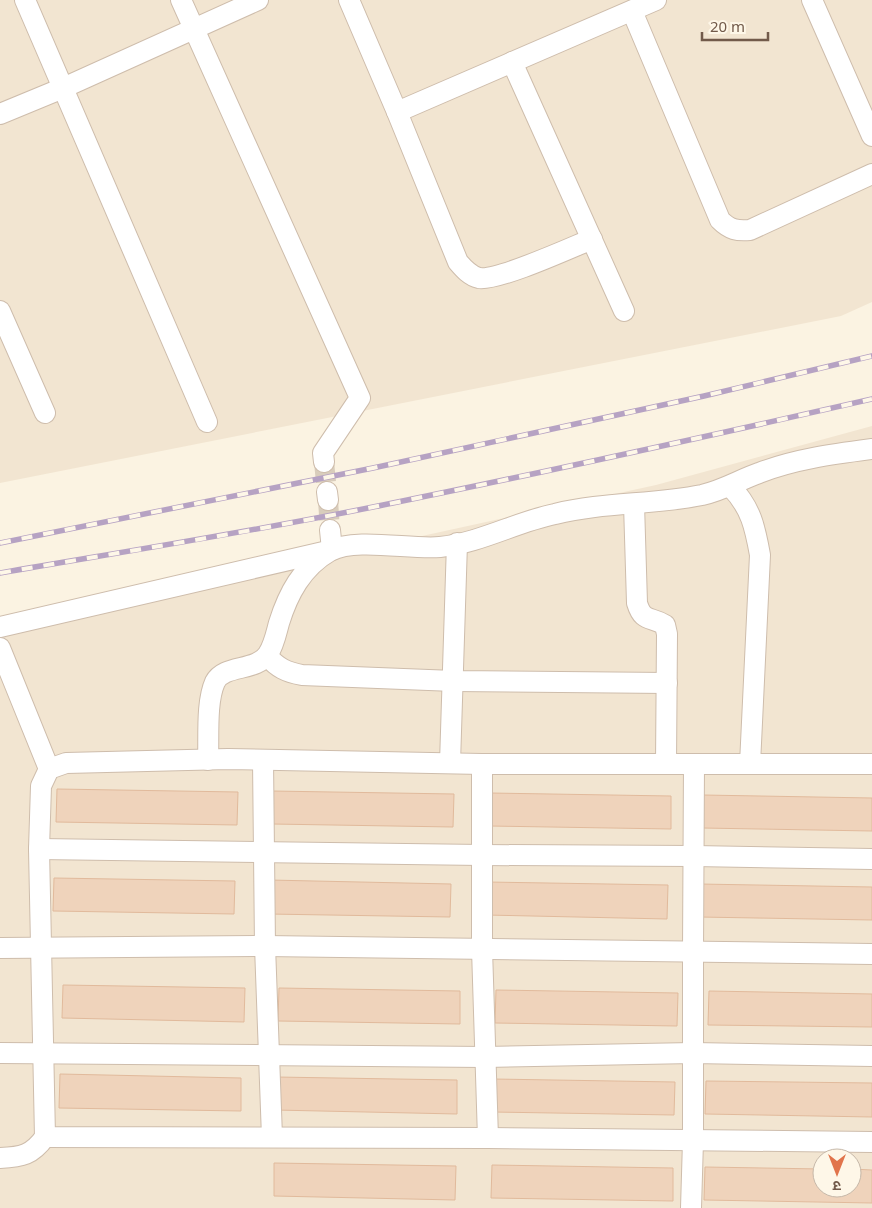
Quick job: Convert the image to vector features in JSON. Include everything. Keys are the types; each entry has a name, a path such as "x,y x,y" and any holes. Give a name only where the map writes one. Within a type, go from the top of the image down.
{"street":[{"path":"25,0 207,422"},
{"path":"181,0 360,398 324,452 324,462"},
{"path":"0,114 63,88 258,0"},
{"path":"349,0 458,262 468,273 479,278 497,276 592,239"},
{"path":"397,112 656,0"},
{"path":"812,0 872,136"},
{"path":"632,11 720,220 728,228 738,231 750,230 872,174"},
{"path":"512,62 624,311"},
{"path":"0,311 45,413"},
{"path":"0,627 331,540 356,545 440,547 476,539 554,514 597,506 658,502 703,495 731,486 758,473 790,462 872,450"},
{"path":"731,486 750,512 760,555 750,764"},
{"path":"634,504 637,603 640,613 646,618 665,625 667,634 666,764"},
{"path":"208,760 210,702 212,689 217,679 225,673 258,663 267,656 288,596 331,540"},
{"path":"450,763 457,543"},
{"path":"0,648 49,769"},
{"path":"267,656 276,666 286,672 302,675 454,681 667,683"},
{"path":"0,1158 29,1154 38,1147 45,1137 39,849 41,786 49,769 66,763 208,760 482,764 872,764"},
{"path":"264,760 264,852 272,1137"},
{"path":"482,764 482,948 488,1138"},
{"path":"691,1208 693,1141 692,951 694,764"},
{"path":"39,849 872,859"},
{"path":"0,948 266,946 872,954"},
{"path":"0,1053 485,1057 693,1053 872,1056"},
{"path":"45,1137 488,1138 872,1142"}],"shaded area":[{"path":"0,0 872,0 872,302 841,316 0,483"},
{"path":"872,426 872,1208 0,1208 0,628 656,485"}],"building":[{"path":"57,789 238,792 237,825 56,822"},
{"path":"272,791 454,794 453,827 272,824"},
{"path":"490,793 671,796 671,829 489,826"},
{"path":"703,795 872,798 872,831 702,828"},
{"path":"54,878 235,881 234,914 53,911"},
{"path":"269,880 451,884 450,917 268,914"},
{"path":"487,882 668,885 667,919 486,915"},
{"path":"699,884 872,887 872,920 699,917"},
{"path":"63,985 245,988 244,1022 62,1018"},
{"path":"279,988 460,991 460,1024 278,1021"},
{"path":"496,990 678,993 677,1026 495,1023"},
{"path":"709,991 872,994 872,1027 708,1025"},
{"path":"60,1074 241,1078 241,1111 59,1108"},
{"path":"276,1077 457,1080 457,1114 275,1110"},
{"path":"493,1079 675,1082 674,1115 492,1112"},
{"path":"706,1081 872,1083 872,1117 705,1114"},
{"path":"274,1163 456,1166 455,1200 274,1196"},
{"path":"492,1165 673,1168 673,1201 491,1198"},
{"path":"705,1167 812,1169 812,1198 862,1198 862,1170 872,1170 872,1203 704,1200"}],"tunnel":[{"path":"324,462 327,492"},
{"path":"328,500 330,530"}],"railway":[{"path":"0,543 373,468 704,396 872,356"},
{"path":"0,573 240,532 383,505 628,454 872,399"}]}
